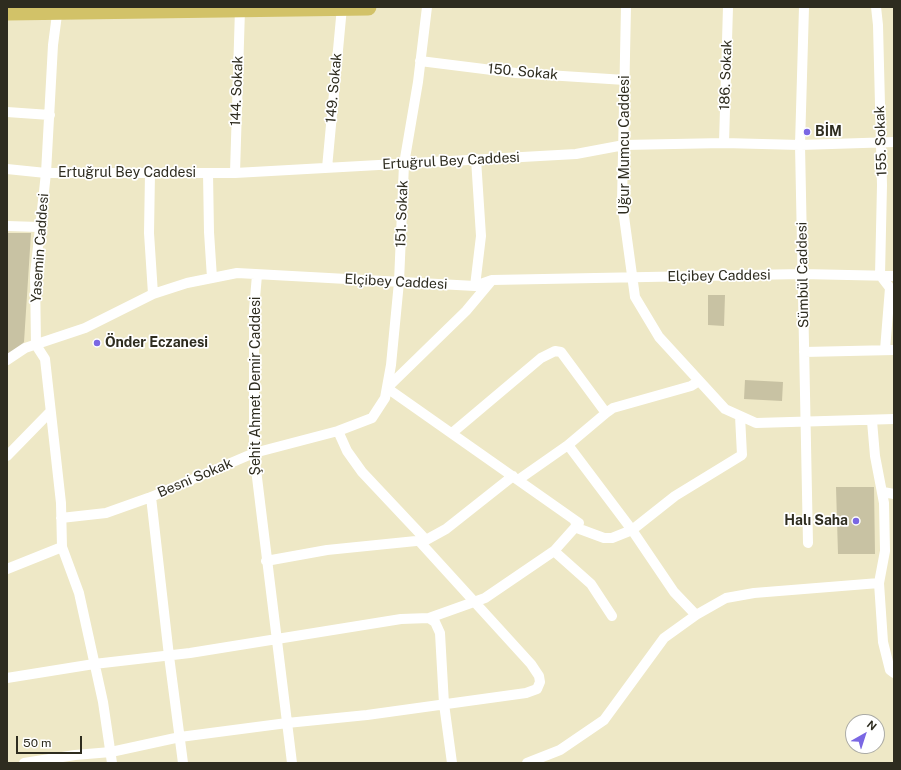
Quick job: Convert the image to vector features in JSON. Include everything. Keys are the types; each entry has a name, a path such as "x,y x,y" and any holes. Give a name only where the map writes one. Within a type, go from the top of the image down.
{"highway":[{"path":"7,12 58,9 368,7"}],"street":[{"name":"149. Sokak","path":"327,168 342,7"},
{"name":"151. Sokak","path":"372,418 385,398 391,365 399,282 404,164 428,7"},
{"name":"Uğur Mumcu Caddesi","path":"626,7 622,202 636,297 659,337 725,409 756,423 806,422"},
{"name":"186. Sokak","path":"724,144 728,7"},
{"name":"Sümbül Caddesi","path":"804,7 800,145 808,543"},
{"name":"155. Sokak","path":"876,7 878,25 882,185 880,276"},
{"name":"Yasemin Caddesi","path":"36,345 35,274 46,173 53,45 58,9"},
{"name":"144. Sokak","path":"235,173 240,9"},
{"name":"150. Sokak","path":"420,61 516,73 625,80"},
{"path":"7,112 50,115"},
{"name":"Ertuğrul Bey Caddesi","path":"7,169 46,173 235,173 576,154 624,145 800,145 894,142"},
{"path":"475,286 481,236 476,159"},
{"path":"150,173 149,233 153,294"},
{"path":"208,173 209,232 212,278"},
{"path":"7,226 39,227"},
{"name":"Elçibey Caddesi","path":"7,360 25,348 84,328 153,294 236,273 475,286 492,280 802,274 894,276"},
{"name":"Şehit Ahmet Demir Caddesi","path":"257,275 254,310 254,453 266,561 292,763"},
{"path":"804,352 890,350 890,288 880,276"},
{"path":"492,280 466,311 387,388 516,478 576,524 604,538 612,538 632,530 675,496 742,455 740,416"},
{"path":"36,345 45,359 61,518 62,547 79,593 112,763"},
{"path":"452,434 541,358 555,351 561,352 606,412"},
{"path":"266,561 327,550 423,540 446,529 516,478 568,445 606,412 624,405 691,386 699,381"},
{"path":"7,456 50,412"},
{"name":"Besni Sokak","path":"61,518 106,513 151,497 254,453 338,431 372,418"},
{"path":"806,422 872,421 894,419"},
{"path":"872,421 876,456 883,492 885,551 879,583 883,642 890,670 894,673"},
{"path":"24,763 75,755 111,752 180,737 286,723 367,715 526,693 538,690 540,687 539,676 531,664 362,472 347,451 338,431"},
{"path":"568,445 632,530 674,592 696,615"},
{"path":"883,492 894,494"},
{"path":"151,497 183,763"},
{"path":"7,678 94,664 169,656 401,620 429,618 485,598 554,551 576,524"},
{"path":"7,569 62,547"},
{"path":"554,551 591,584 612,616"},
{"path":"527,763 560,750 604,720 664,638 696,615 726,598 754,593 879,583"},
{"path":"429,618 435,622 440,633 444,704 452,763"}],"shaded area":[{"path":"7,233 31,233 24,342 19,348 7,355"},
{"path":"708,295 725,295 724,326 708,325"},
{"path":"745,380 783,382 782,401 744,399"},
{"name":"Halı Saha","path":"836,487 874,487 875,554 838,554"}],"place":[{"name":"BİM","path":"807,132"},
{"name":"Önder Eczanesi","path":"97,343"},
{"name":"Halı Saha","path":"856,521"}]}
